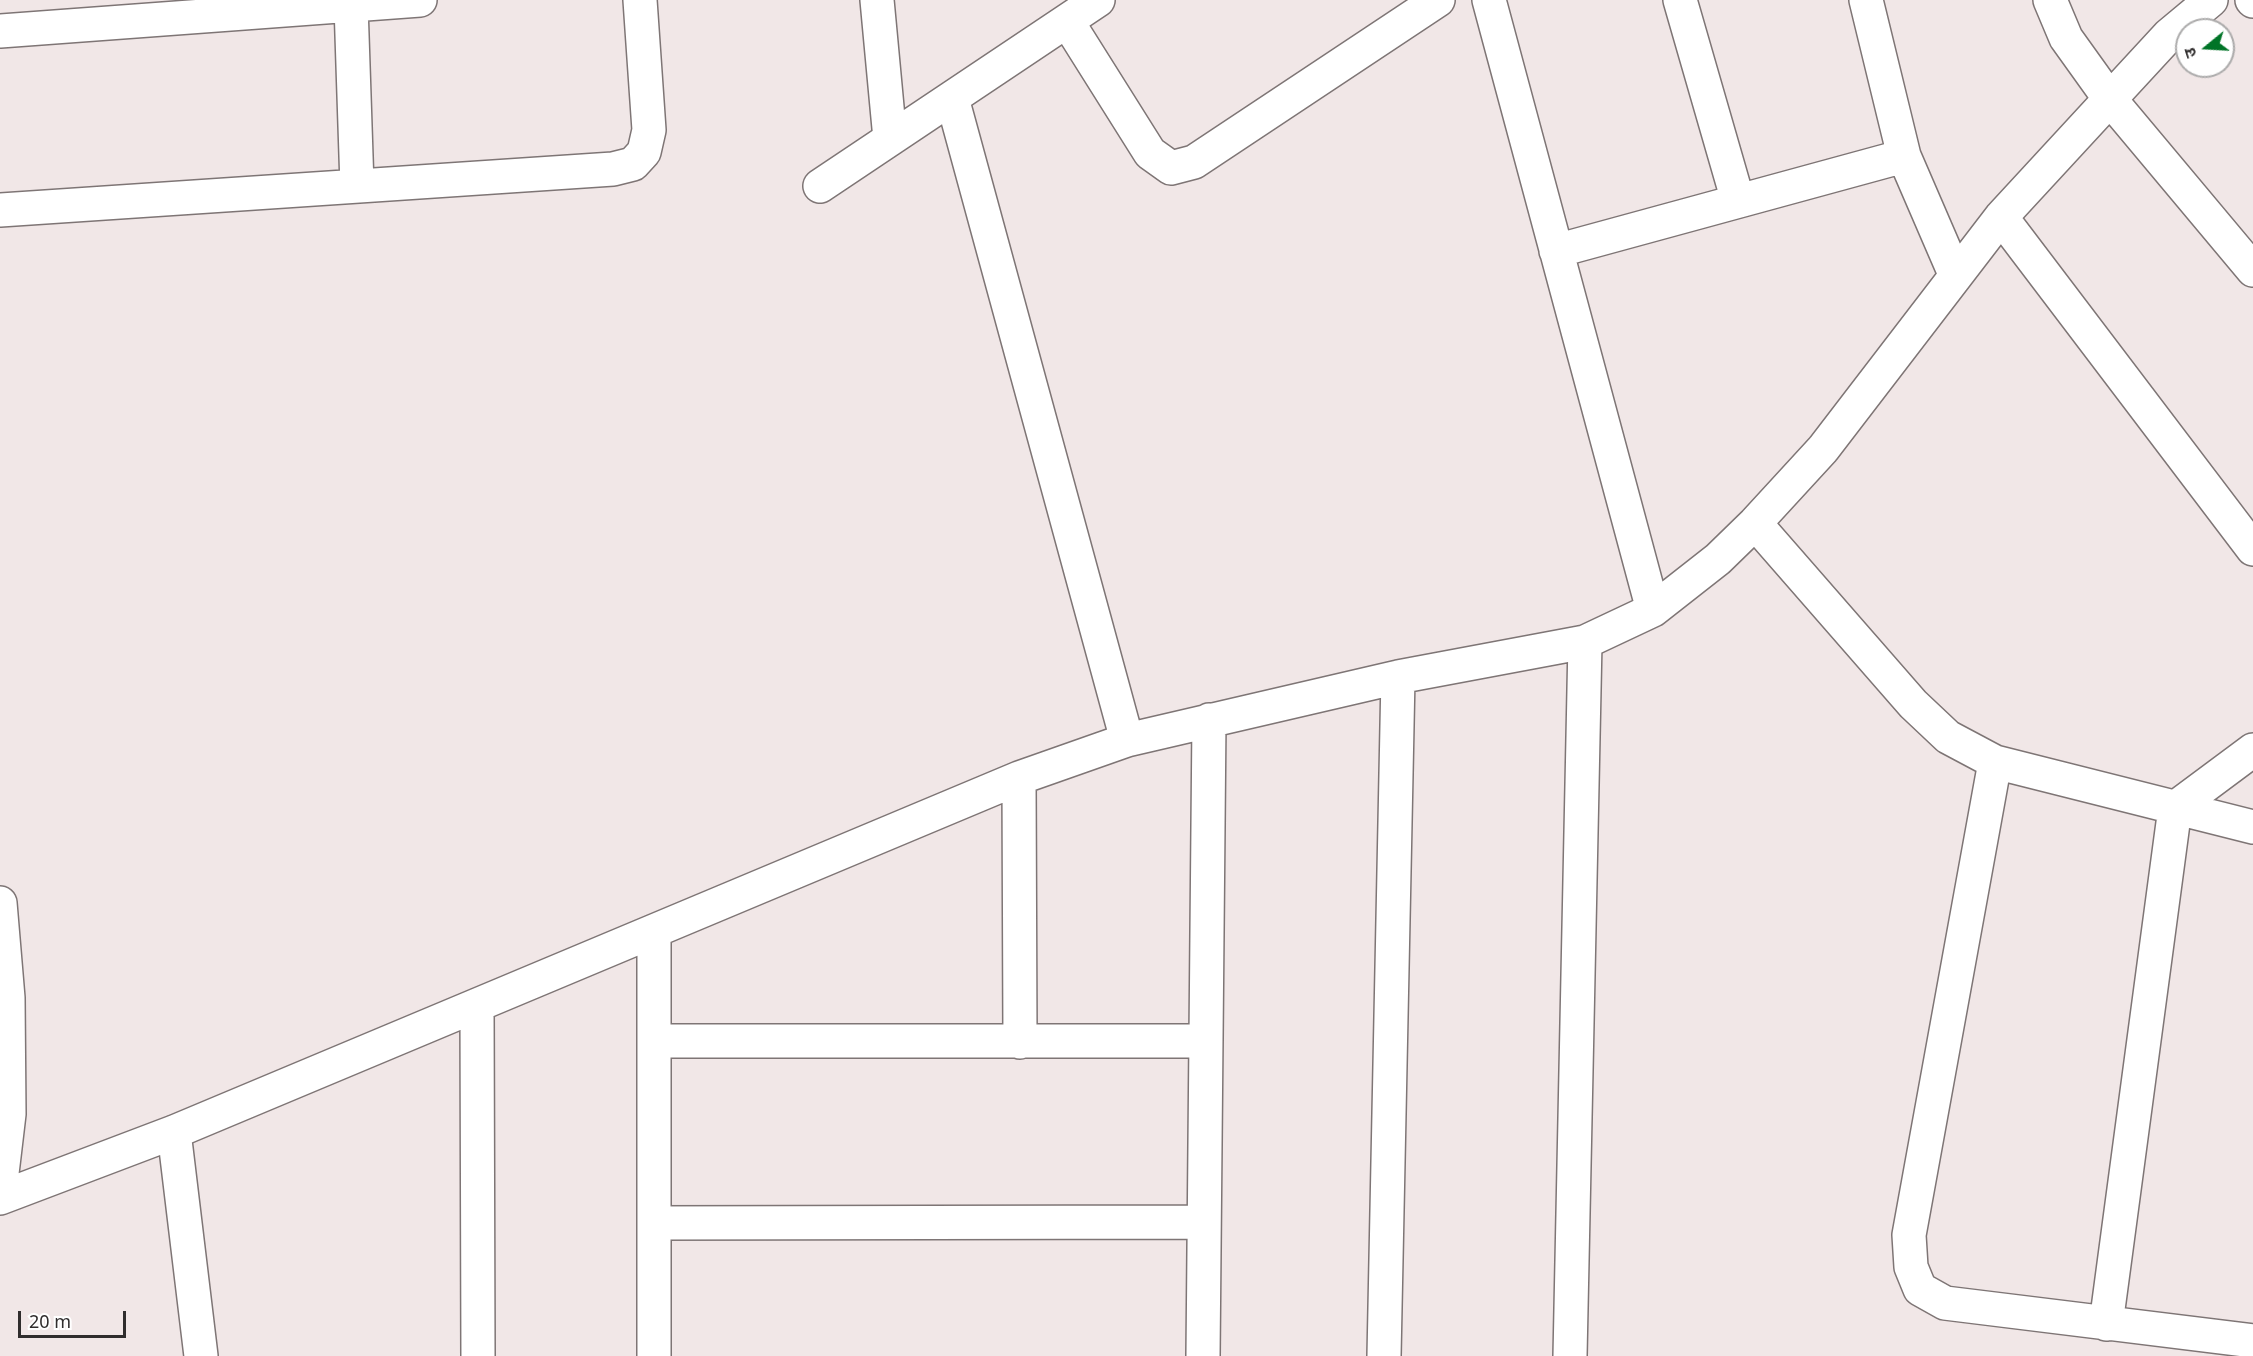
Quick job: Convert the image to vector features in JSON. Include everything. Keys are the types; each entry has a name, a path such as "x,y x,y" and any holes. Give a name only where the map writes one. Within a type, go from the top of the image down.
{"street":[{"path":"0,31 290,5 351,5 420,0"},
{"path":"0,210 613,169 633,164 644,152 649,130 640,0"},
{"path":"878,0 890,139"},
{"path":"820,186 1098,0"},
{"path":"1067,21 1150,153 1171,168 1194,162 1438,0"},
{"path":"1489,0 1653,610"},
{"path":"1680,0 1738,201"},
{"path":"1866,0 1904,156 1955,274"},
{"path":"2050,0 2066,38 2109,98 2253,270"},
{"path":"0,1198 174,1132 1019,778 1127,740 1209,720 1398,677 1585,642 1653,610 1718,559 1755,524 1823,449 2001,217 2169,35 2210,0"},
{"path":"351,5 357,186"},
{"path":"952,98 1127,740"},
{"path":"1556,251 1904,156"},
{"path":"2001,217 2253,549"},
{"path":"1755,524 1913,704 1948,737 1995,762 2253,826"},
{"path":"1570,1356 1585,642"},
{"path":"1384,1356 1398,677"},
{"path":"1203,1356 1209,720"},
{"path":"2106,1324 2175,808 2253,750"},
{"path":"1995,762 1910,1235 1911,1267 1920,1289 1946,1304 2253,1341"},
{"path":"1019,778 1020,1042"},
{"path":"0,903 8,998 9,1114 0,1190"},
{"path":"654,932 654,1356"},
{"path":"477,1005 477,1356"},
{"path":"654,1041 1206,1041"},
{"path":"174,1132 201,1356"},
{"path":"654,1223 1204,1221"}]}
